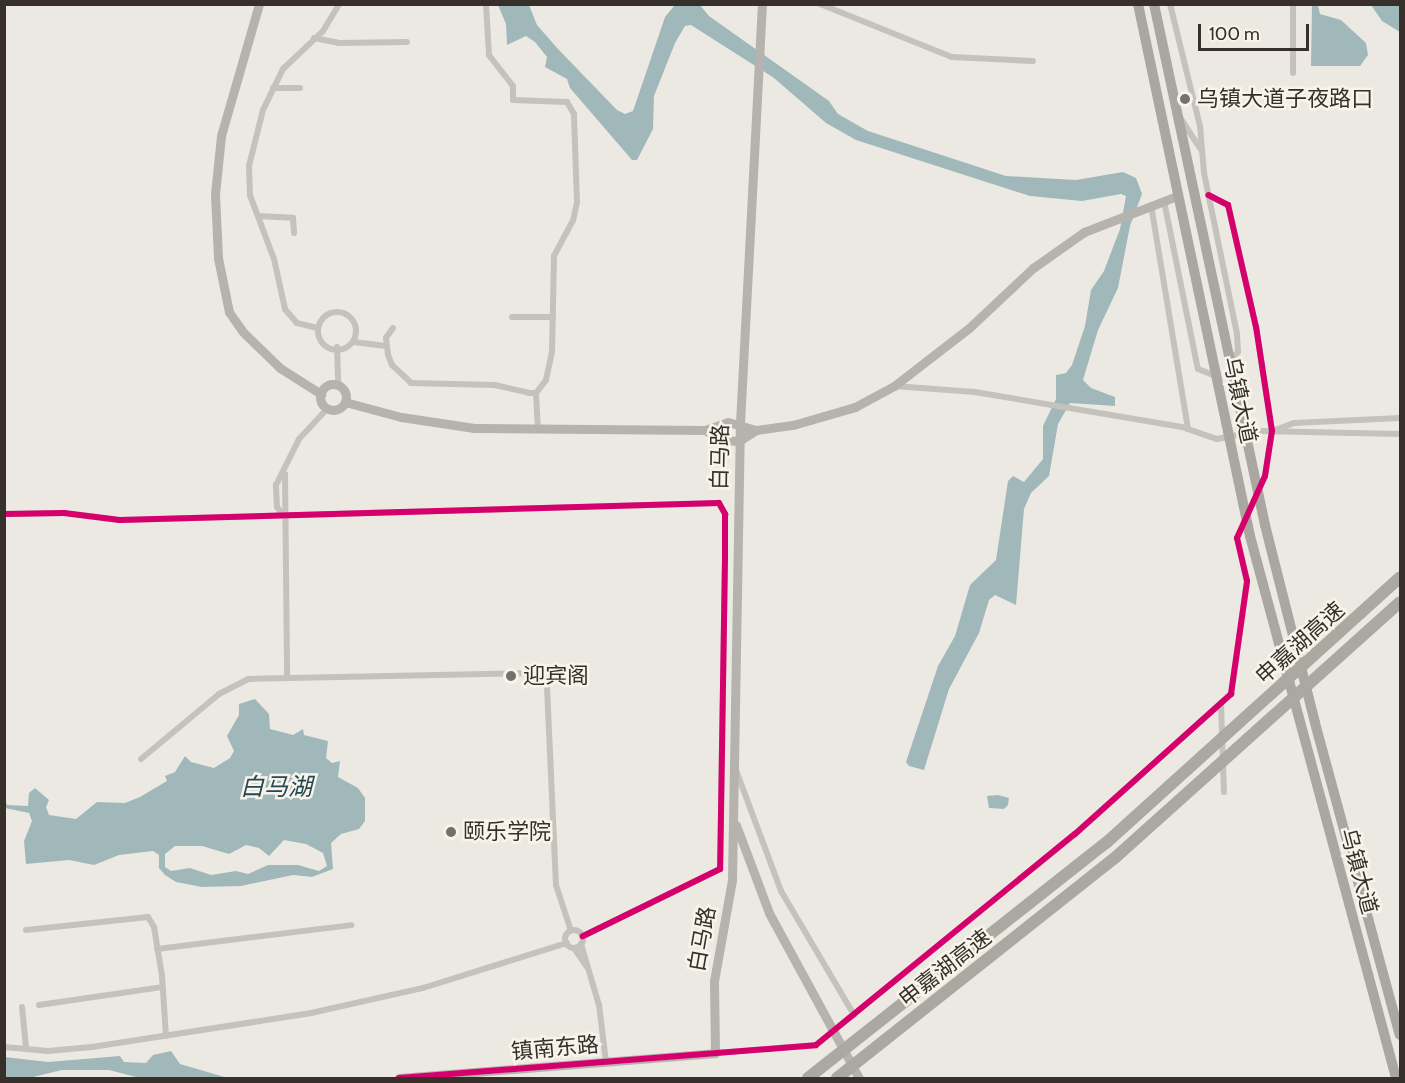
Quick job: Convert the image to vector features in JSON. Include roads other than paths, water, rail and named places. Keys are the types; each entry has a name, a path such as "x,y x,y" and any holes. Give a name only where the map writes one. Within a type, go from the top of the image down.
{"highway":[{"name":"申嘉湖高速","path":"808,1078 1106,843 1216,747 1401,577"},
{"name":"申嘉湖高速","path":"837,1078 1117,856 1215,772 1401,602"}],"main road":[{"path":"1138,9 1155,7"},
{"name":"乌镇大道","path":"1155,7 1231,378 1315,723 1401,1035"},
{"name":"乌镇大道","path":"1138,9 1250,536 1395,1074"}],"street":[{"path":"259,4 221,136 215,194 218,258 229,312 243,332 280,368 321,394 327,409"},
{"path":"317,328 297,322 285,309 274,259 250,195 249,166 257,128 273,88 295,54 323,31 339,4"},
{"path":"486,4 489,55 513,86 513,100 567,102 574,114 577,202 573,221 554,256 550,367 536,393 538,429"},
{"name":"白马路","path":"715,1053 714,981 732,880 739,441 762,4"},
{"path":"820,4 952,57 1033,61"},
{"path":"1170,4 1200,126 1200,148 1208,195 1239,346 1228,362"},
{"path":"1293,4 1293,73"},
{"path":"314,38 339,43 407,42"},
{"path":"273,88 300,88"},
{"path":"1176,111 1200,148"},
{"path":"715,1053 809,1048 854,1015 1075,834 1221,703 1233,689 1247,587 1238,534 1266,476 1272,431 1260,348 1228,205 1208,195"},
{"path":"705,430 721,440 739,441 756,430 793,425 855,407 894,386 969,328 1033,268 1084,232 1117,217 1178,196"},
{"path":"1164,201 1198,369 1214,375"},
{"path":"1150,206 1188,429"},
{"path":"258,216 293,218 294,233"},
{"path":"354,342 355,325 347,315 325,316 317,328 321,344 337,348 354,342 386,346"},
{"path":"512,316 553,317"},
{"path":"393,328 386,346 393,365 411,382 495,385 536,393"},
{"path":"337,348 338,386"},
{"path":"321,394 326,387 338,386 344,390 345,402"},
{"path":"894,386 975,392 1084,413 1188,429 1217,439 1272,431 1401,434"},
{"path":"327,409 336,410 345,402"},
{"path":"345,402 446,425 538,429 705,430 728,422 740,423 756,430"},
{"path":"283,515 277,507 276,485 285,474 299,440 327,409"},
{"path":"1272,431 1294,423 1401,418"},
{"path":"285,474 287,495 283,515 287,675"},
{"path":"276,495 287,495"},
{"path":"4,514 64,513 120,520 711,501 723,507 724,729 720,869 583,936 571,931"},
{"path":"141,759 232,685 248,679 287,675 519,671 541,676 547,687 556,885 571,931 567,943"},
{"path":"1221,703 1224,792"},
{"path":"735,767 781,891 854,1015"},
{"path":"734,817 780,935 859,1078"},
{"path":"26,930 144,916 152,920 158,949 166,1036"},
{"path":"158,949 352,925"},
{"path":"583,936 581,944 597,996 606,1062"},
{"path":"567,943 574,948 586,966"},
{"path":"4,1047 26,1047 48,1051 166,1036 361,1003 567,943"},
{"path":"574,948 581,944"},
{"path":"39,1005 162,987"},
{"path":"22,1007 26,1047"},
{"name":"镇南东路","path":"399,1078 715,1053"}],"water":[{"path":"498,5 529,5 537,25 558,49 617,110 625,114 633,111 665,17 675,5 700,5 709,16 829,101 838,114 868,131 1006,176 1076,180 1123,172 1136,178 1142,194 1130,226 1118,288 1098,330 1083,380 1091,388 1115,397 1115,406 1070,403 1058,424 1049,476 1031,493 1024,509 1016,605 995,595 989,600 979,633 949,689 924,770 909,766 906,762 938,666 955,636 970,585 996,560 1008,481 1013,476 1024,482 1043,459 1043,426 1056,399 1056,375 1066,373 1072,365 1085,326 1091,290 1104,271 1120,229 1126,196 1121,194 1082,201 1030,196 856,140 826,123 774,78 691,25 685,26 675,43 654,96 653,129 637,160 632,160 570,88 567,79 545,67 547,57 535,42 526,36 507,45 506,24"},
{"path":"1312,5 1318,5 1320,14 1341,20 1366,43 1368,55 1360,66 1311,66"},
{"path":"1371,5 1400,6 1400,32 1382,21"},
{"name":"白马湖","path":"255,699 269,714 270,729 293,735 303,729 304,735 328,741 326,758 332,763 340,761 338,777 358,788 365,798 365,821 359,829 341,834 331,843 333,869 312,877 293,875 241,886 202,887 176,882 165,875 159,868 159,855 153,851 119,855 94,865 69,860 26,864 24,841 32,821 29,813 5,808 5,798 7,805 28,806 29,793 35,788 49,800 46,807 49,815 76,819 97,802 125,803 140,797 167,781 165,776 175,772 185,756 191,762 214,768 230,758 234,751 227,736 239,715 239,704","holes":["284,840 306,844 323,853 327,866 319,871 298,865 268,865 248,874 236,871 211,875 190,868 171,871 165,867 165,854 175,846 202,846 229,854 246,845 259,848 269,856"]},
{"path":"998,795 1009,798 1008,805 1004,809 989,808 987,796"},
{"path":"171,1051 180,1064 228,1078 140,1078 109,1070 62,1070 29,1078 5,1078 5,1057 48,1062 120,1056 124,1062 146,1063 153,1055"}],"place":[{"name":"乌镇大道子夜路口","path":"1185,99"},
{"name":"迎宾阁","path":"511,676"},
{"name":"颐乐学院","path":"451,832"}]}
